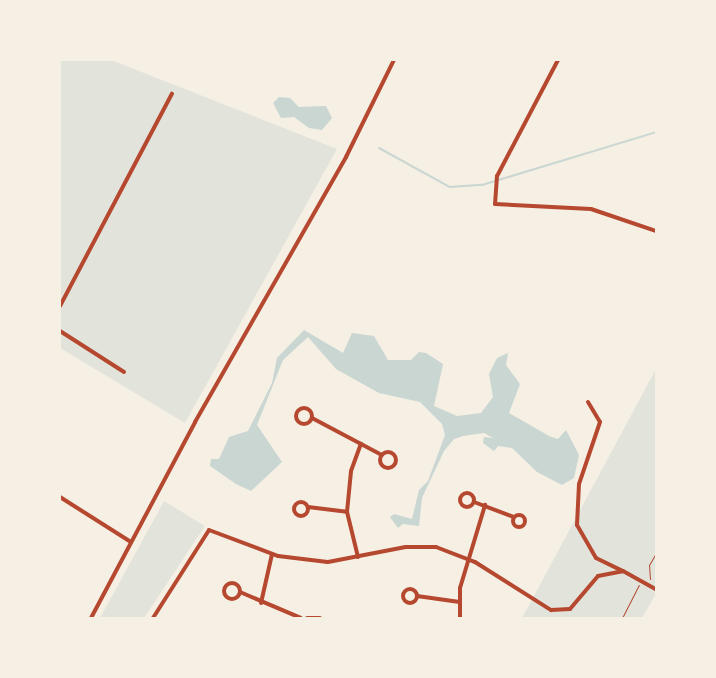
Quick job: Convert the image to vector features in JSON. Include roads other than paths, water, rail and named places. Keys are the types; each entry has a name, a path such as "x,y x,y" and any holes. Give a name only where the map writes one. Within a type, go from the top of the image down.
{"street":[{"path":"91,618 131,542 346,157 394,60"},
{"path":"558,60 497,176 495,204 591,210 656,231"},
{"path":"60,306 172,94"},
{"path":"60,331 124,372"},
{"path":"588,402 600,422 579,484 577,524 596,558 656,589"},
{"path":"312,418 304,425 296,416 306,409 312,418 382,455 393,454 394,466 384,467 382,455"},
{"path":"358,557 347,512 351,471 361,444"},
{"path":"60,497 131,542"},
{"path":"474,502 514,517"},
{"path":"460,618 460,588 470,561 485,505"},
{"path":"308,507 347,512"},
{"path":"153,618 209,530 272,554 328,562 406,547 436,547 470,561 551,610 570,609 598,576 623,571"},
{"path":"261,603 272,554"},
{"path":"240,592 231,599 224,591 231,583 240,592 261,603 301,618"},
{"path":"417,596 460,602"},
{"path":"307,618 320,618"}],"waterway":[{"path":"379,148 450,187 482,185 656,132"}]}
